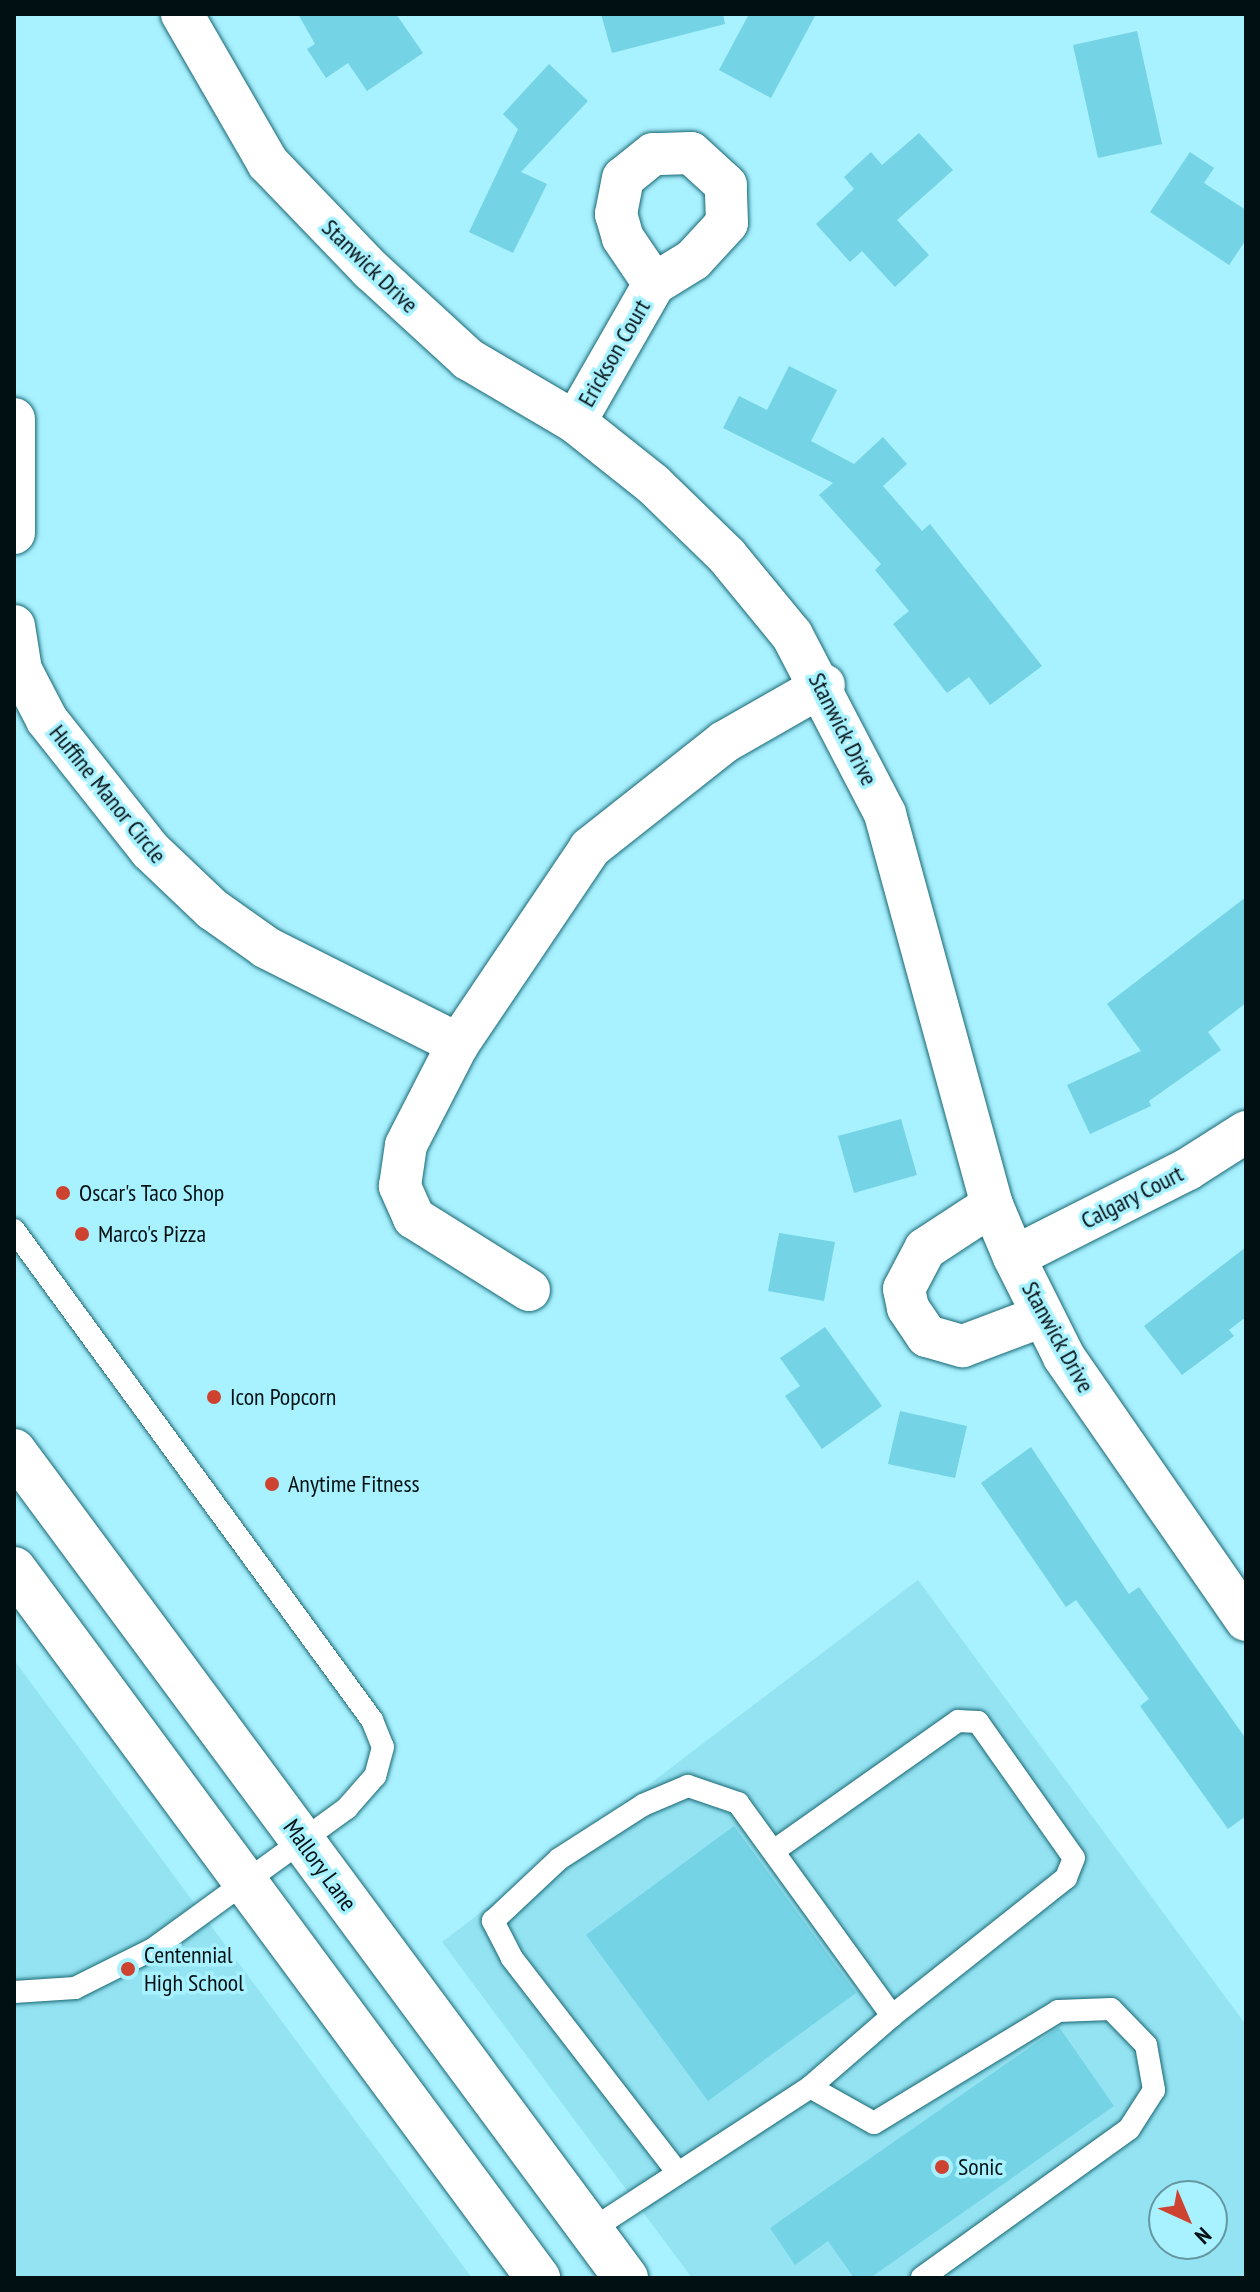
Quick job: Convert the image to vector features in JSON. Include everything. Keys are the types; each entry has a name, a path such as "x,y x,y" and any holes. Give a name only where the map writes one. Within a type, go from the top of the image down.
{"main road":[{"name":"Mallory Lane","path":"14,1451 626,2278"},
{"path":"14,1569 538,2278"}],"street":[{"name":"Stanwick Drive","path":"182,14 268,163 330,227 468,359 575,422 653,484 727,556 792,635 824,685 885,814 992,1205 1014,1257 1064,1357 1246,1620"},
{"name":"Erickson Court","path":"575,422 654,284"},
{"path":"14,419 14,533"},
{"name":"Huffine Manor Circle","path":"14,626 21,670 47,720 150,850 212,909 267,948 458,1044"},
{"path":"529,1290 414,1218 400,1186 406,1145 458,1044 590,848 724,742 824,685"},
{"name":"Calgary Court","path":"1014,1257 1188,1169 1246,1132"},
{"path":"992,1205 925,1249 904,1289 908,1308 927,1336 963,1346 1043,1316"}],"lane":[{"path":"14,1230 372,1720 383,1747 375,1776 347,1808 248,1886 153,1949 75,1988 14,1992"},
{"path":"591,2230 810,2087 892,2016 1066,1878 1074,1858 978,1722 958,1721 775,1850"},
{"path":"678,2173 512,1958 493,1921 559,1859 643,1805 688,1786 738,1803 775,1850 892,2016"},
{"path":"810,2087 874,2123 1058,2011 1111,2009 1146,2045 1154,2090 1129,2129 922,2278"}],"shaded area":[{"path":"918,1580 1246,2025 1246,2278 692,2278 442,1942"},
{"name":"Centennial High School","path":"14,1660 472,2278 14,2278"}],"building":[{"path":"298,14 396,14 423,53 367,91 348,63 326,78 307,49 315,44"},
{"path":"601,14 723,14 725,24 612,53"},
{"path":"749,14 816,14 771,98 719,70"},
{"path":"1137,31 1162,144 1098,158 1073,45"},
{"path":"549,64 588,101 521,172 547,184 513,253 469,232 518,129 503,114"},
{"path":"919,133 953,170 897,220 929,255 895,287 862,251 850,262 816,224 854,189 844,177 871,152 882,165"},
{"path":"1190,152 1214,168 1204,183 1246,210 1246,240 1229,265 1150,212"},
{"path":"789,366 837,390 811,441 854,464 883,437 907,464 883,486 922,531 930,524 1042,666 990,705 969,677 947,693 893,624 909,611 875,570 881,564 819,495 833,483 723,428 739,396 767,410"},
{"path":"1246,897 1246,1003 1208,1032 1221,1050 1149,1101 1151,1106 1090,1134 1067,1085 1141,1051 1107,1004"},
{"path":"901,1119 917,1175 854,1193 838,1136"},
{"path":"779,1233 835,1242 824,1301 768,1291"},
{"path":"1246,1247 1246,1317 1229,1330 1234,1336 1182,1375 1144,1326"},
{"path":"825,1327 882,1406 822,1449 785,1396 800,1386 780,1358"},
{"path":"900,1411 967,1426 955,1478 888,1464"},
{"path":"1031,1447 1129,1594 1139,1587 1246,1739 1246,1816 1228,1829 1140,1706 1149,1699 1076,1600 1066,1607 981,1483"},
{"path":"734,1826 856,1993 708,2101 586,1935"},
{"name":"Sonic","path":"1059,2027 1114,2106 870,2278 854,2278 828,2241 795,2265 770,2228"}],"place":[{"name":"Oscar's Taco Shop","path":"63,1193"},
{"name":"Marco's Pizza","path":"82,1234"},
{"name":"Icon Popcorn","path":"214,1397"},
{"name":"Anytime Fitness","path":"272,1484"},
{"name":"Centennial High School","path":"128,1969"},
{"name":"Sonic","path":"942,2167"}]}
